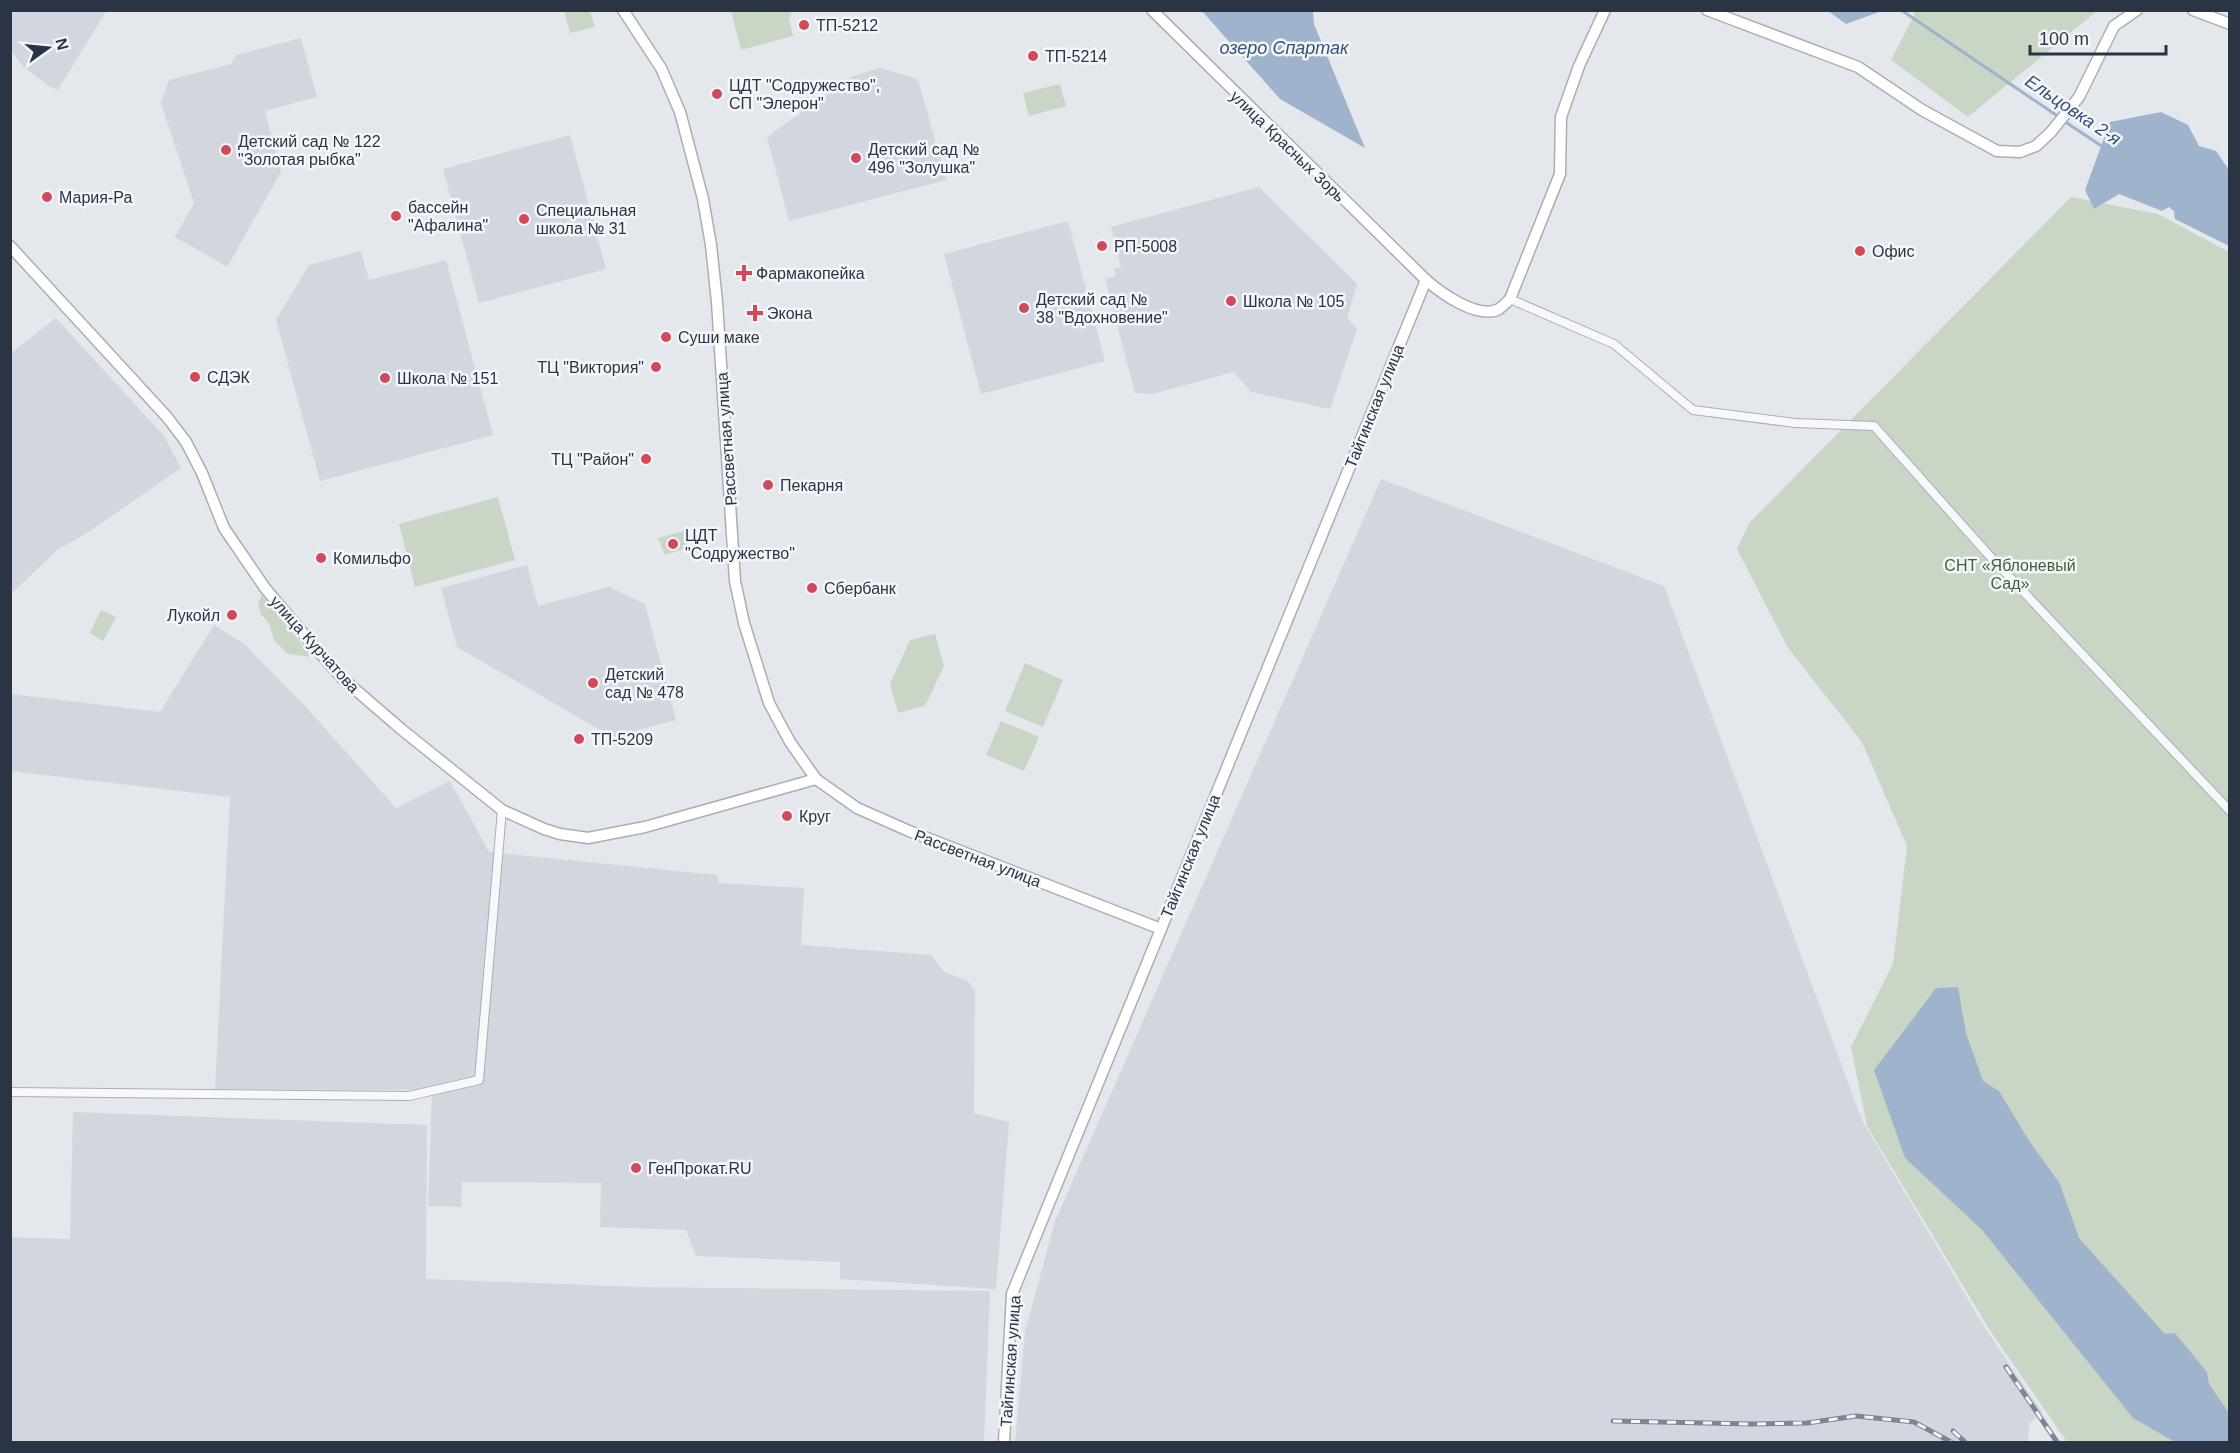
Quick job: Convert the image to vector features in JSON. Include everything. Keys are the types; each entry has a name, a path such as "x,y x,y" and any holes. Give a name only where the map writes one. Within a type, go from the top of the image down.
{"main road":[{"name":"Рассветная улица","path":"623,10 661,68 680,112 694,160 709,233 717,302 735,581 744,623 769,703 790,742 816,779 857,808 909,831 1161,929"},
{"name":"улица Красных Зорь","path":"1152,10 1425,280 1444,296 1481,310 1497,310 1510,299"},
{"path":"1510,299 1560,174 1561,117 1579,66 1605,10"},
{"path":"1707,10 1858,67 1922,110 1997,152 2020,152 2036,146 2058,124 2079,97 2114,26 2137,10"},
{"path":"2193,10 2229,24"},
{"name":"улица Курчатова","path":"10,246 186,442 202,473 224,528 265,588 312,645 342,678 502,810 544,829 588,838 645,827 816,779"},
{"name":"Тайгинская улица","path":"1004,1443 1012,1294 1425,280"}],"street":[{"path":"1510,299 1614,344 1694,410 1795,423 1874,426 1986,552 2229,811"},
{"path":"10,1092 409,1096 479,1080 502,810"}],"shaded area":[{"path":"11,10 106,11 58,90 23,67 11,50"},
{"name":"Детский сад № 122 \"Золотая рыбка\"","path":"301,38 317,97 265,111 281,172 227,267 175,237 194,203 161,103 169,80 231,64 236,55"},
{"name":"Детский сад № 496 \"Золушка\"","path":"880,68 918,79 946,180 789,221 767,137 853,76"},
{"name":"Специальная школа № 31","path":"570,135 606,269 479,303 443,169"},
{"name":"Школа № 105","path":"1259,187 1357,284 1347,318 1357,329 1330,409 1251,392 1234,372 1152,394 1135,393 1105,279 1116,276 1114,269 1121,267 1111,227"},
{"name":"Детский сад № 38 \"Вдохновение\"","path":"1068,221 1105,361 981,394 944,254"},
{"name":"Школа № 151","path":"361,251 369,280 446,260 493,435 320,481 276,320 309,265"},
{"path":"56,318 164,436 181,468 87,533 57,550 11,594 11,353"},
{"path":"1381,479 1664,586 1862,1120 1985,1328 2042,1412 2029,1424 2028,1442 1015,1442 1025,1332 1055,1221"},
{"name":"Детский сад № 478","path":"527,565 538,606 609,587 645,604 676,720 612,737 457,647 441,588"},
{"path":"214,625 244,644 306,707 396,808 450,781 489,852 717,875 719,883 804,888 801,945 931,955 944,972 968,981 975,992 974,1113 1009,1122 996,1289 840,1279 840,1262 696,1256 686,1230 600,1227 601,1183 462,1182 461,1207 428,1206 432,1090 215,1089 230,797 11,771 11,694 160,712"},
{"path":"73,1112 427,1125 426,1279 641,1287 990,1291 984,1442 11,1442 11,1237 70,1239"}],"green space":[{"path":"1914,10 2097,11 1968,117 1891,60 1914,15"},
{"path":"564,11 590,11 595,27 570,33"},
{"path":"731,11 792,11 789,18 793,36 741,50"},
{"path":"1060,84 1066,106 1029,116 1023,93"},
{"name":"СНТ «Яблоневый Сад»","path":"2071,197 2158,214 2229,252 2229,1442 2067,1442 1989,1329 1867,1126 1851,1047 1893,964 1907,846 1862,742 1788,648 1737,549 1750,522"},
{"path":"498,497 515,560 415,587 399,524"},
{"name":"ЦДТ \"Содружество\"","path":"684,531 687,548 665,555 658,538"},
{"path":"262,595 312,657 288,654 274,640 269,624 261,614 258,604"},
{"path":"101,610 116,617 103,641 90,633"},
{"path":"935,634 944,666 925,706 898,713 890,684 910,640"},
{"path":"1025,663 1063,680 1043,727 1005,711"},
{"path":"1001,721 1039,737 1024,771 986,755"}],"water":[{"name":"озеро Спартак","path":"1202,11 1313,11 1314,24 1365,148 1280,99"},
{"path":"1828,11 1882,11 1846,24"},
{"path":"2161,112 2188,125 2199,146 2216,151 2229,170 2229,246 2175,219 2174,211 2169,207 2162,211 2119,194 2094,209 2085,190 2110,122"},
{"path":"1958,987 1966,1033 1983,1081 1999,1091 2028,1139 2060,1184 2079,1238 2165,1334 2175,1333 2207,1372 2209,1384 2229,1413 2229,1442 2175,1442 2133,1418 1982,1230 1905,1158 1874,1070 1936,988"}],"waterway":[{"name":"Ельцовка 2-я","path":"1901,10 2059,117"},
{"name":"Ельцовка 2-я","path":"2064,121 2103,147"}],"railway":[{"path":"2006,1367 2057,1442"},
{"path":"1613,1421 1807,1423 1856,1416 1914,1422 1951,1442"},
{"path":"1953,1431 1965,1442"}],"place":[{"name":"ТП-5212","path":"804,25"},
{"name":"ТП-5214","path":"1033,56"},
{"name":"ЦДТ \"Содружество\", СП \"Элерон\"","path":"717,94"},
{"name":"Детский сад № 122 \"Золотая рыбка\"","path":"226,150"},
{"name":"Детский сад № 496 \"Золушка\"","path":"856,158"},
{"name":"Мария-Ра","path":"47,197"},
{"name":"бассейн \"Афалина\"","path":"396,216"},
{"name":"Специальная школа № 31","path":"524,219"},
{"name":"РП-5008","path":"1102,246"},
{"name":"Офис","path":"1860,251"},
{"name":"Фармакопейка","path":"744,273"},
{"name":"Школа № 105","path":"1231,301"},
{"name":"Детский сад № 38 \"Вдохновение\"","path":"1024,308"},
{"name":"Экона","path":"755,313"},
{"name":"Суши маке","path":"666,337"},
{"name":"ТЦ \"Виктория\"","path":"656,367"},
{"name":"СДЭК","path":"195,377"},
{"name":"Школа № 151","path":"385,378"},
{"name":"ТЦ \"Район\"","path":"646,459"},
{"name":"Пекарня","path":"768,485"},
{"name":"ЦДТ \"Содружество\"","path":"673,544"},
{"name":"Комильфо","path":"321,558"},
{"name":"Сбербанк","path":"812,588"},
{"name":"Лукойл","path":"232,615"},
{"name":"Детский сад № 478","path":"593,683"},
{"name":"ТП-5209","path":"579,739"},
{"name":"Круг","path":"787,816"},
{"name":"ГенПрокат.RU","path":"636,1168"}]}
